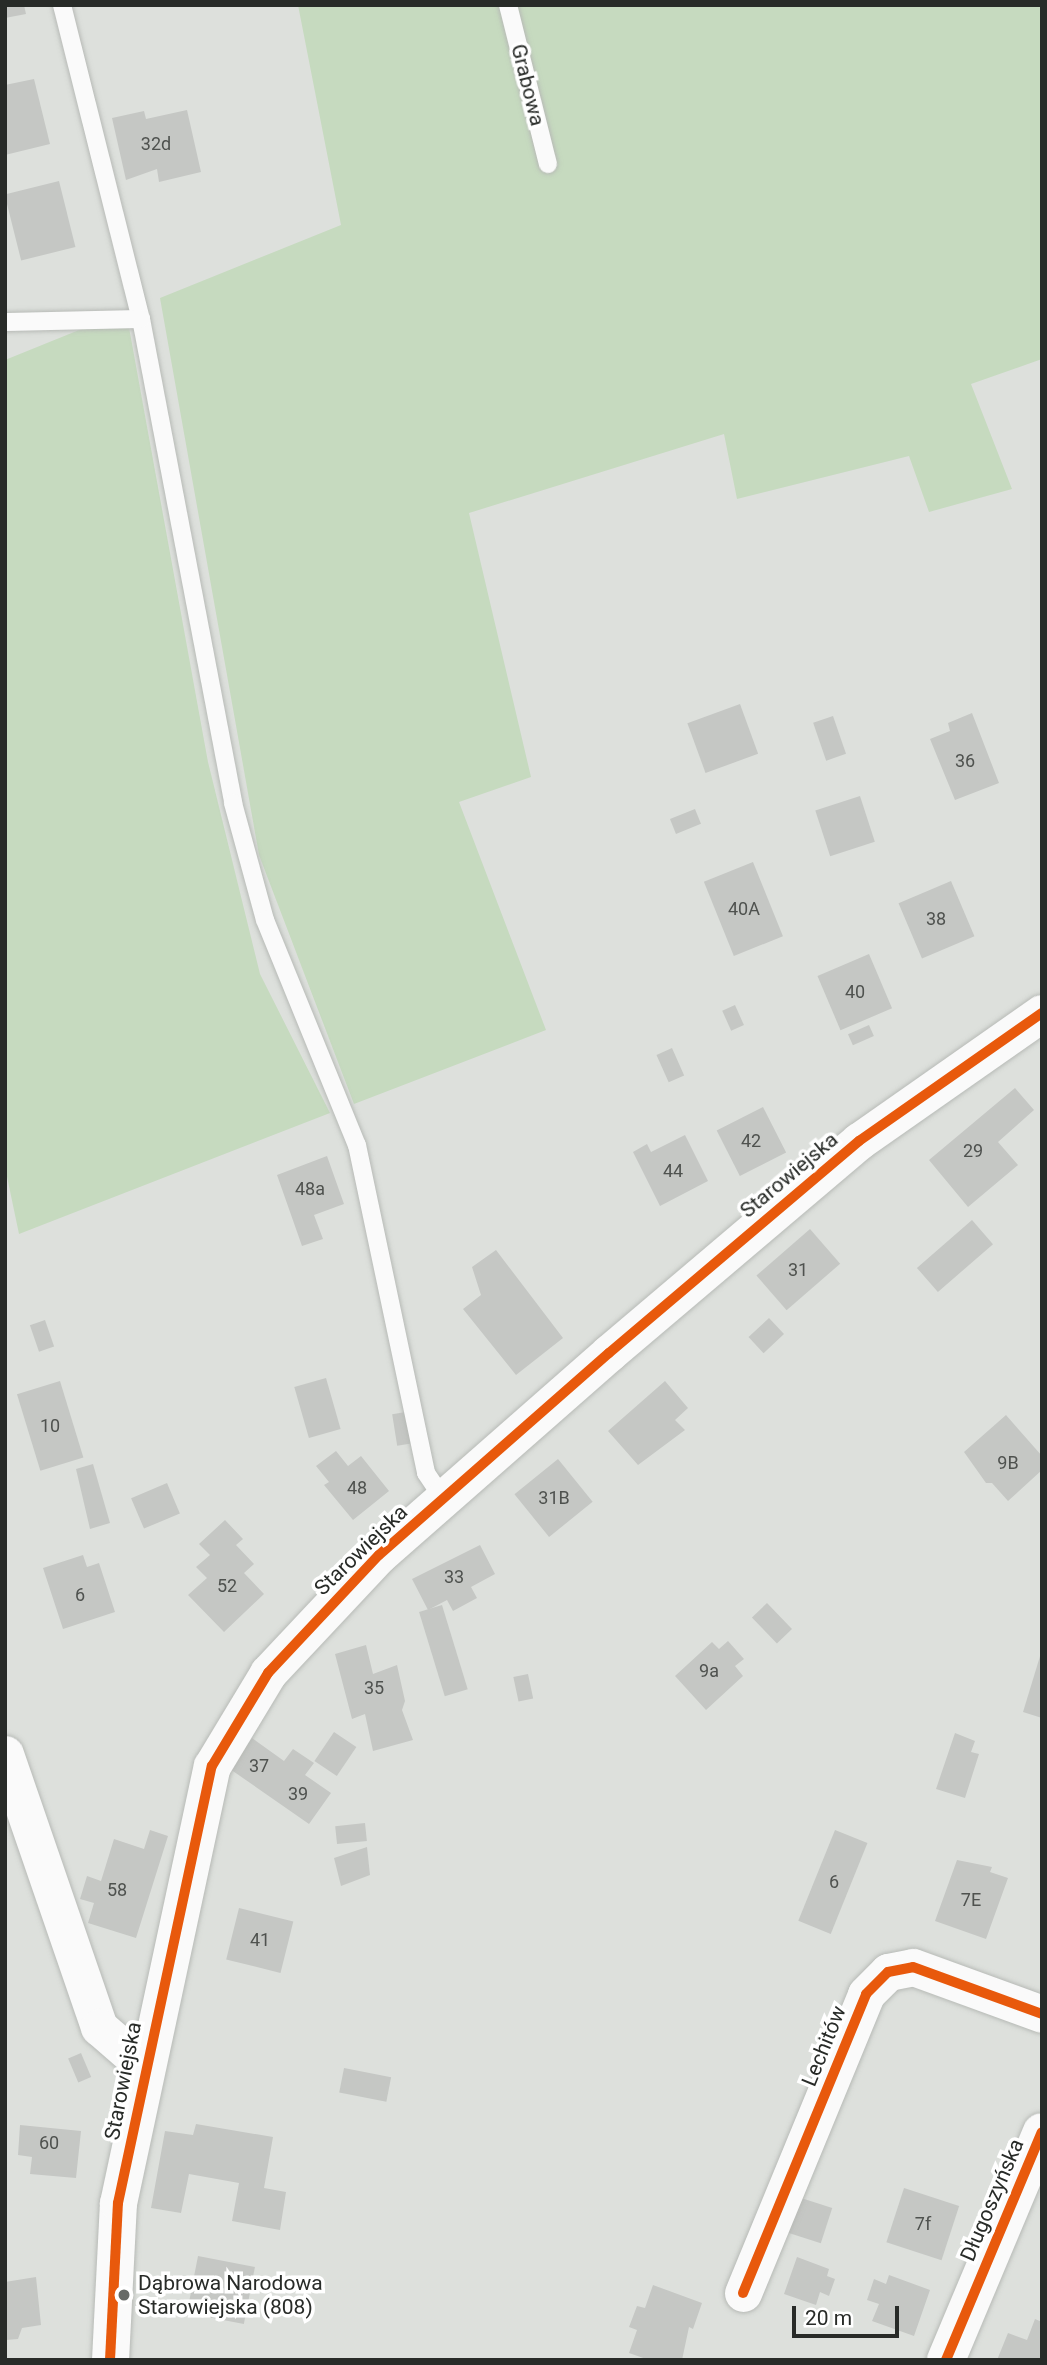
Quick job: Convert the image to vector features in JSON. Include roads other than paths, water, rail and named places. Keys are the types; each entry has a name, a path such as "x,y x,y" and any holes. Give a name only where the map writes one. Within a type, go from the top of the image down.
{"street":[{"name":"Starowiejska","path":"110,2360 118,2203 144,2066 212,1766 268,1673 379,1555 859,1141 1042,1013"},
{"path":"5,1754 99,2027 144,2066"},
{"name":"Lechitów","path":"743,2293 866,1994 888,1972 913,1967 1042,2014"},
{"name":"Długoszyńska","path":"946,2360 1042,2132"}],"lane":[{"path":"62,5 141,319 233,803 278,954 357,1145 426,1473 443,1499"},
{"name":"Grabowa","path":"508,5 548,164"},
{"path":"5,323 141,319"}],"place":[{"name":"Dąbrowa Narodowa Starowiejska (808)","path":"124,2295"}]}
